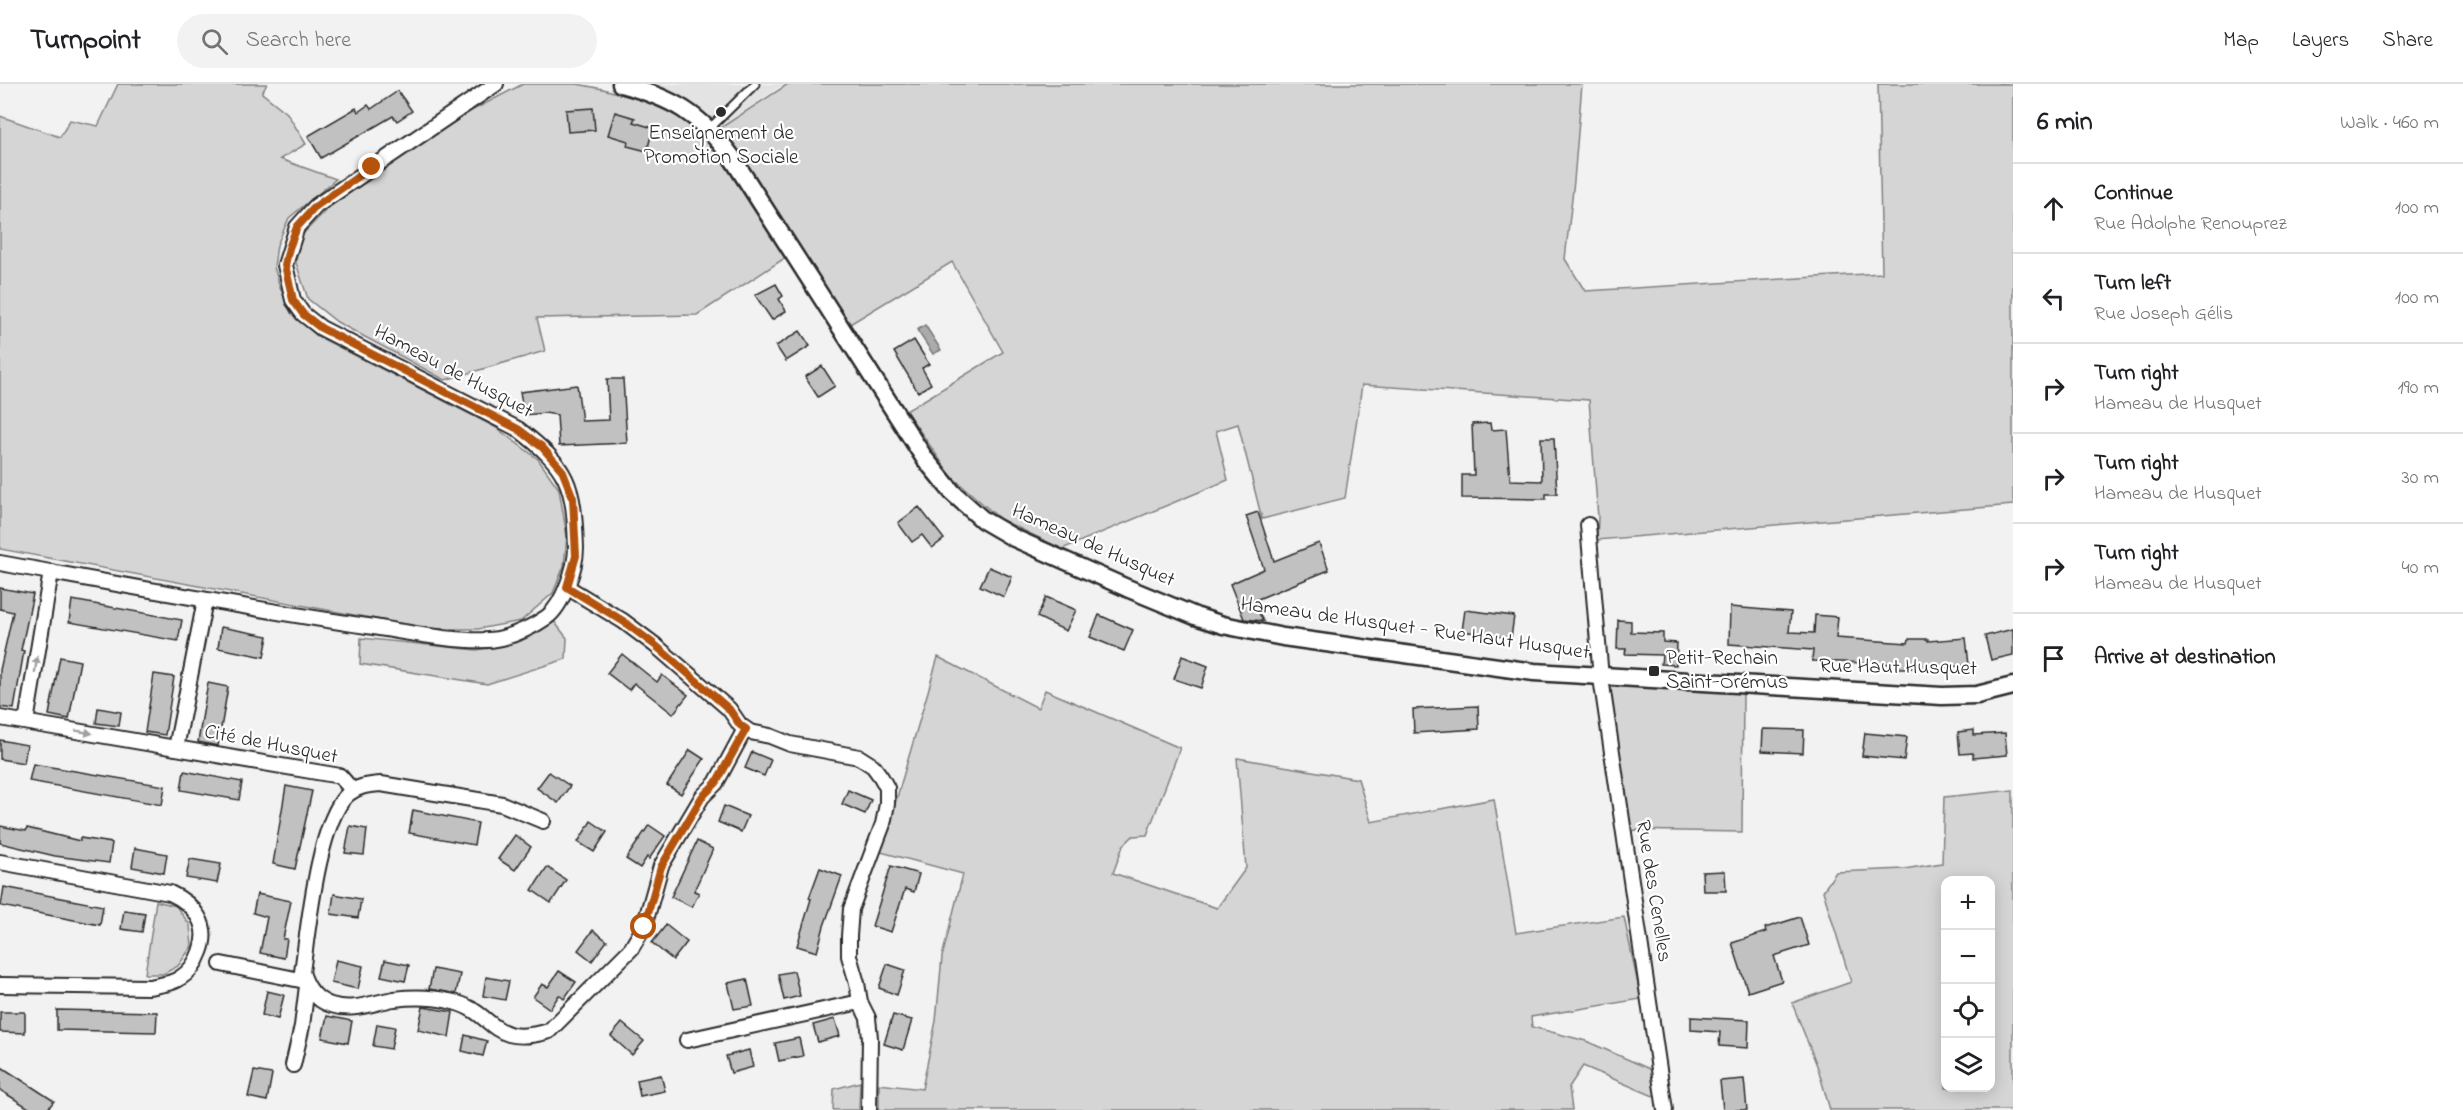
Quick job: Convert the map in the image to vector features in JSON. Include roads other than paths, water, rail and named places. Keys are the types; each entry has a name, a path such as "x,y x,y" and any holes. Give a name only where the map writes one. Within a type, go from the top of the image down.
{"street":[{"name":"Hameau de Husquet","path":"205,600 438,636 462,639 500,639 524,630 549,616 567,587 576,556 573,498 562,470 542,447 518,429 321,328 303,314 293,300 285,265 297,227 316,206 496,84"},
{"name":"Hameau de Husquet","path":"621,84 672,101 692,113 709,129 731,156 925,459 953,493 983,520 1014,538 1127,588 1194,616 1223,625"},
{"name":"Rue des Cenelles","path":"1588,525 1600,678 1665,1110"},
{"path":"0,563 205,600"},
{"path":"26,722 51,572"},
{"path":"567,587 623,621 655,645 729,709 740,725 746,729 790,744 859,757 873,766 887,788 883,824 851,909 849,956 860,1002 868,1018 870,1038 869,1110"},
{"name":"Cité de Husquet","path":"176,748 205,600"},
{"name":"Hameau de Husquet - Rue Haut Husquet","path":"1223,625 1283,637 1534,672 1600,678"},
{"name":"Rue Haut Husquet","path":"1600,678 1942,696 1977,694 2013,686"},
{"name":"Cité de Husquet","path":"0,718 340,776 353,790"},
{"path":"221,964 306,984 328,1004 347,1009 393,999 430,998 451,1001 471,1009 509,1036 532,1036 549,1030 631,949 644,927 661,867 702,797 716,783 746,729"},
{"path":"293,1065 302,1026 306,984 302,972 316,875 337,808 353,790 364,785 381,784 502,804 543,821"},
{"path":"0,862 170,893 183,900 195,911 203,925 203,943 190,970 179,980 165,984 149,987 0,985"},
{"path":"687,1040 860,1002"}],"lane":[{"path":"709,129 755,84"}],"place":[{"name":"Enseignement de Promotion Sociale","path":"721,112"},
{"name":"Petit-Rechain Saint-Orémus","path":"1654,671"}]}
